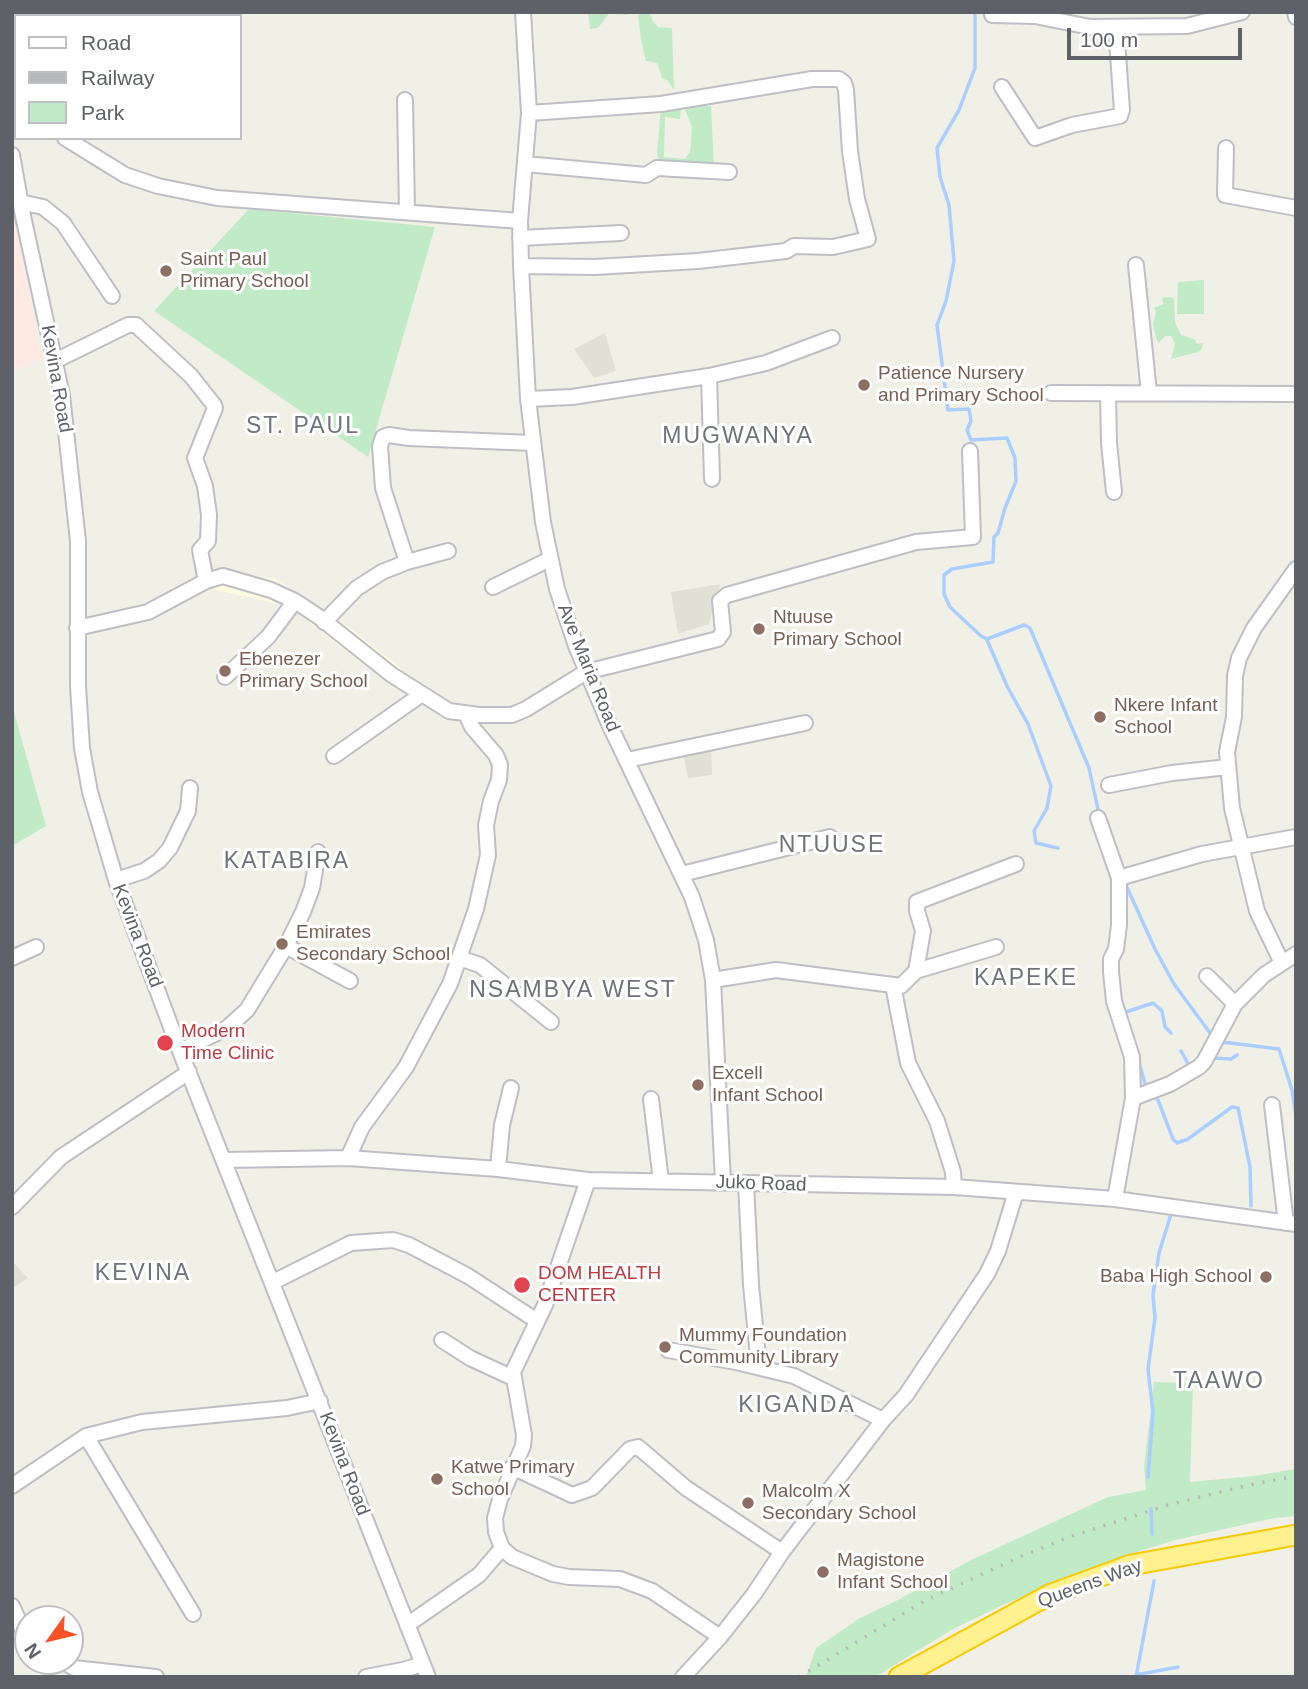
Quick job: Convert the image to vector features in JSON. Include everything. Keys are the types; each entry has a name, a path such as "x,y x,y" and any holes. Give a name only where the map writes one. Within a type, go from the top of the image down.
{"highway":[{"name":"Queens Way","path":"899,1677 1049,1595 1096,1578 1131,1566 1296,1535"}],"street":[{"name":"Ave Maria Road","path":"523,12 529,113 520,221 521,266 528,399 541,510 550,559 565,614 586,672 682,874 702,926 713,980 723,1182"},
{"path":"992,15 1035,16 1090,27 1116,27 1186,26 1242,12"},
{"path":"1002,87 1035,138 1072,125 1120,116 1122,110 1116,27"},
{"path":"521,266 595,267 698,261 786,251 794,246 833,247 867,239 857,199 850,151 846,90 839,79 813,79 661,104 529,113"},
{"path":"405,100 407,212"},
{"path":"68,140 125,175 158,186 228,199 520,221"},
{"path":"1226,148 1224,195 1296,208"},
{"name":"Kevina Road","path":"12,155 62,395 78,541 78,686 82,748 90,792 116,880 180,1051 425,1670"},
{"path":"524,164 646,175 657,168 729,173"},
{"path":"20,202 43,207 63,223 112,296"},
{"path":"520,237 621,233"},
{"path":"1136,265 1150,393"},
{"path":"55,361 128,325 136,325 191,376 214,405 195,458 205,486 209,515 208,541 200,550 206,581"},
{"path":"528,399 572,397 709,376 766,363 832,338"},
{"path":"709,376 712,479"},
{"path":"1051,393 1296,394"},
{"path":"1108,393 1114,492"},
{"path":"407,562 383,488 380,446 383,437 389,435 533,443"},
{"path":"77,628 148,612 206,581 223,576 271,590 295,601 357,649 449,711 512,715 586,672 718,639 723,632 720,601 727,596 916,542 973,537 970,451"},
{"path":"324,621 357,587 382,572 448,551"},
{"path":"493,587 550,559"},
{"path":"1282,963 1257,911 1231,800 1227,752 1234,717 1235,676 1239,658 1254,628 1296,569"},
{"path":"225,677 268,637 295,601"},
{"path":"334,756 422,694"},
{"path":"348,1158 362,1127 406,1066 450,984 477,909 488,855 486,825 491,800 499,780 500,765 496,755 472,727 466,714"},
{"path":"627,760 806,723"},
{"path":"1109,785 1172,773 1228,767"},
{"path":"116,880 145,871 159,861 170,848 188,811 190,788"},
{"path":"1098,818 1119,878 1119,925 1116,949 1111,959 1111,972 1114,1000 1132,1057 1133,1098 1115,1199"},
{"path":"682,874 830,837"},
{"path":"1119,878 1202,855 1296,837"},
{"path":"180,1051 227,1028 247,1010 286,947 309,897 318,852"},
{"path":"916,971 923,931 917,902 1016,864"},
{"path":"12,958 36,947"},
{"path":"286,947 350,981"},
{"path":"713,980 776,970 893,985 904,984 916,971 996,947"},
{"path":"1133,1098 1170,1084 1204,1062 1235,1003 1264,975 1296,954"},
{"path":"459,958 480,965 551,1022"},
{"path":"1208,976 1235,1003"},
{"path":"893,985 908,1063 937,1121 953,1172 954,1187"},
{"path":"12,1207 61,1157 189,1072"},
{"path":"498,1169 502,1125 510,1088"},
{"path":"651,1099 661,1181"},
{"path":"1272,1105 1291,1224"},
{"name":"Juko Road","path":"225,1160 348,1158 498,1169 588,1180 954,1187 1115,1199 1291,1224"},
{"path":"588,1180 537,1321 516,1365 513,1378 524,1435 523,1446 512,1467 495,1518 496,1532 502,1548 512,1557 553,1574 620,1579 652,1591 720,1637"},
{"path":"746,1183 751,1285 759,1367"},
{"path":"683,1677 720,1637 883,1420 906,1395 987,1274 998,1251 1016,1192"},
{"path":"273,1282 351,1243 393,1240 409,1245 468,1276 537,1321"},
{"path":"442,1340 471,1358 513,1378"},
{"path":"668,1350 794,1376 883,1420"},
{"path":"12,1486 86,1436 142,1422 287,1408 320,1401"},
{"path":"86,1436 193,1614"},
{"path":"512,1467 572,1495 592,1488 630,1449 638,1447 686,1488 782,1552"},
{"path":"407,1625 479,1574 502,1548"},
{"path":"84,1669 156,1677"},
{"path":"366,1677 403,1670 425,1670"}],"shaded area":[{"path":"12,204 42,358 12,372"},
{"path":"605,333 616,371 594,378 574,349"},
{"path":"220,570 274,579 301,595 401,668 400,687 366,666 288,606 208,588"},
{"path":"720,584 709,624 678,634 671,592"},
{"path":"711,744 712,775 688,778 682,748"},
{"path":"12,1261 28,1278 12,1289"}],"green space":[{"path":"588,12 610,12 598,28 590,29"},
{"path":"649,12 658,27 672,28 674,90 668,81 662,78 657,63 646,61 638,15"},
{"path":"683,105 711,106 714,167 660,166 657,153 661,108 681,107 680,119 665,117 664,157 685,159 690,152 692,127"},
{"path":"249,209 435,227 368,457 154,311"},
{"path":"1204,280 1204,314 1177,314 1178,282"},
{"path":"1162,298 1174,298 1175,322 1181,335 1194,339 1198,344 1203,343 1198,352 1171,359 1175,344 1171,336 1165,336 1159,343 1156,338 1154,308 1163,304"},
{"path":"12,705 46,826 12,846"},
{"path":"1154,1382 1193,1383 1190,1482 1296,1469 1296,1516 1274,1518 1175,1540 1109,1561 1005,1604 953,1629 875,1677 806,1677 816,1648 860,1618 971,1560 1108,1497 1146,1490 1144,1467"}],"waterway":[{"path":"975,12 975,68 959,110 937,148 940,177 949,205 954,261 946,301 937,325 948,410 969,409 971,421 967,430 971,440 1007,438 1015,458 1016,481 998,533 994,537 993,562 952,569 944,575 944,594 950,607 987,639 1024,625 1030,628 1089,768 1099,814"},
{"path":"987,640 1007,686 1028,724 1051,786 1047,808 1034,831 1036,843 1058,848"},
{"path":"1125,883 1174,984 1213,1037"},
{"path":"1124,1015 1123,1013 1153,1003 1162,1011 1165,1027 1171,1033"},
{"path":"1219,1040 1279,1049 1292,1090 1296,1116"},
{"path":"1181,1051 1190,1067"},
{"path":"1212,1058 1231,1059 1237,1055"},
{"path":"1138,1059 1146,1087"},
{"path":"1154,1095 1177,1143 1188,1139 1232,1107 1238,1108 1250,1167 1251,1206"},
{"path":"1148,1477 1153,1413 1148,1369 1155,1318 1153,1295 1159,1253 1172,1211"},
{"path":"1151,1509 1152,1534"},
{"path":"1136,1677 1154,1581"},
{"path":"1136,1675 1178,1667"}],"railway":[{"path":"799,1677 926,1600 1022,1556 1072,1536 1168,1505 1296,1476"}],"place":[{"name":"Saint Paul Primary School","path":"166,271"},
{"name":"Patience Nursery and Primary School","path":"864,385"},
{"name":"Ntuuse Primary School","path":"759,629"},
{"name":"Ebenezer Primary School","path":"225,671"},
{"name":"Nkere Infant School","path":"1100,717"},
{"name":"Emirates Secondary School","path":"282,944"},
{"name":"Modern Time Clinic","path":"165,1043"},
{"name":"Excell Infant School","path":"698,1085"},
{"name":"Baba High School","path":"1266,1277"},
{"name":"DOM HEALTH CENTER","path":"522,1285"},
{"name":"Mummy Foundation Community Library","path":"665,1347"},
{"name":"Katwe Primary School","path":"437,1479"},
{"name":"Malcolm X Secondary School","path":"748,1503"},
{"name":"Magistone Infant School","path":"823,1572"}],"district":[{"name":"ST. PAUL","path":"303,427"},
{"name":"MUGWANYA","path":"738,437"},
{"name":"NTUUSE","path":"832,846"},
{"name":"KATABIRA","path":"287,862"},
{"name":"KAPEKE","path":"1026,979"},
{"name":"NSAMBYA WEST","path":"573,991"},
{"name":"KEVINA","path":"143,1274"},
{"name":"TAAWO","path":"1219,1382"},
{"name":"KIGANDA","path":"797,1406"}]}
